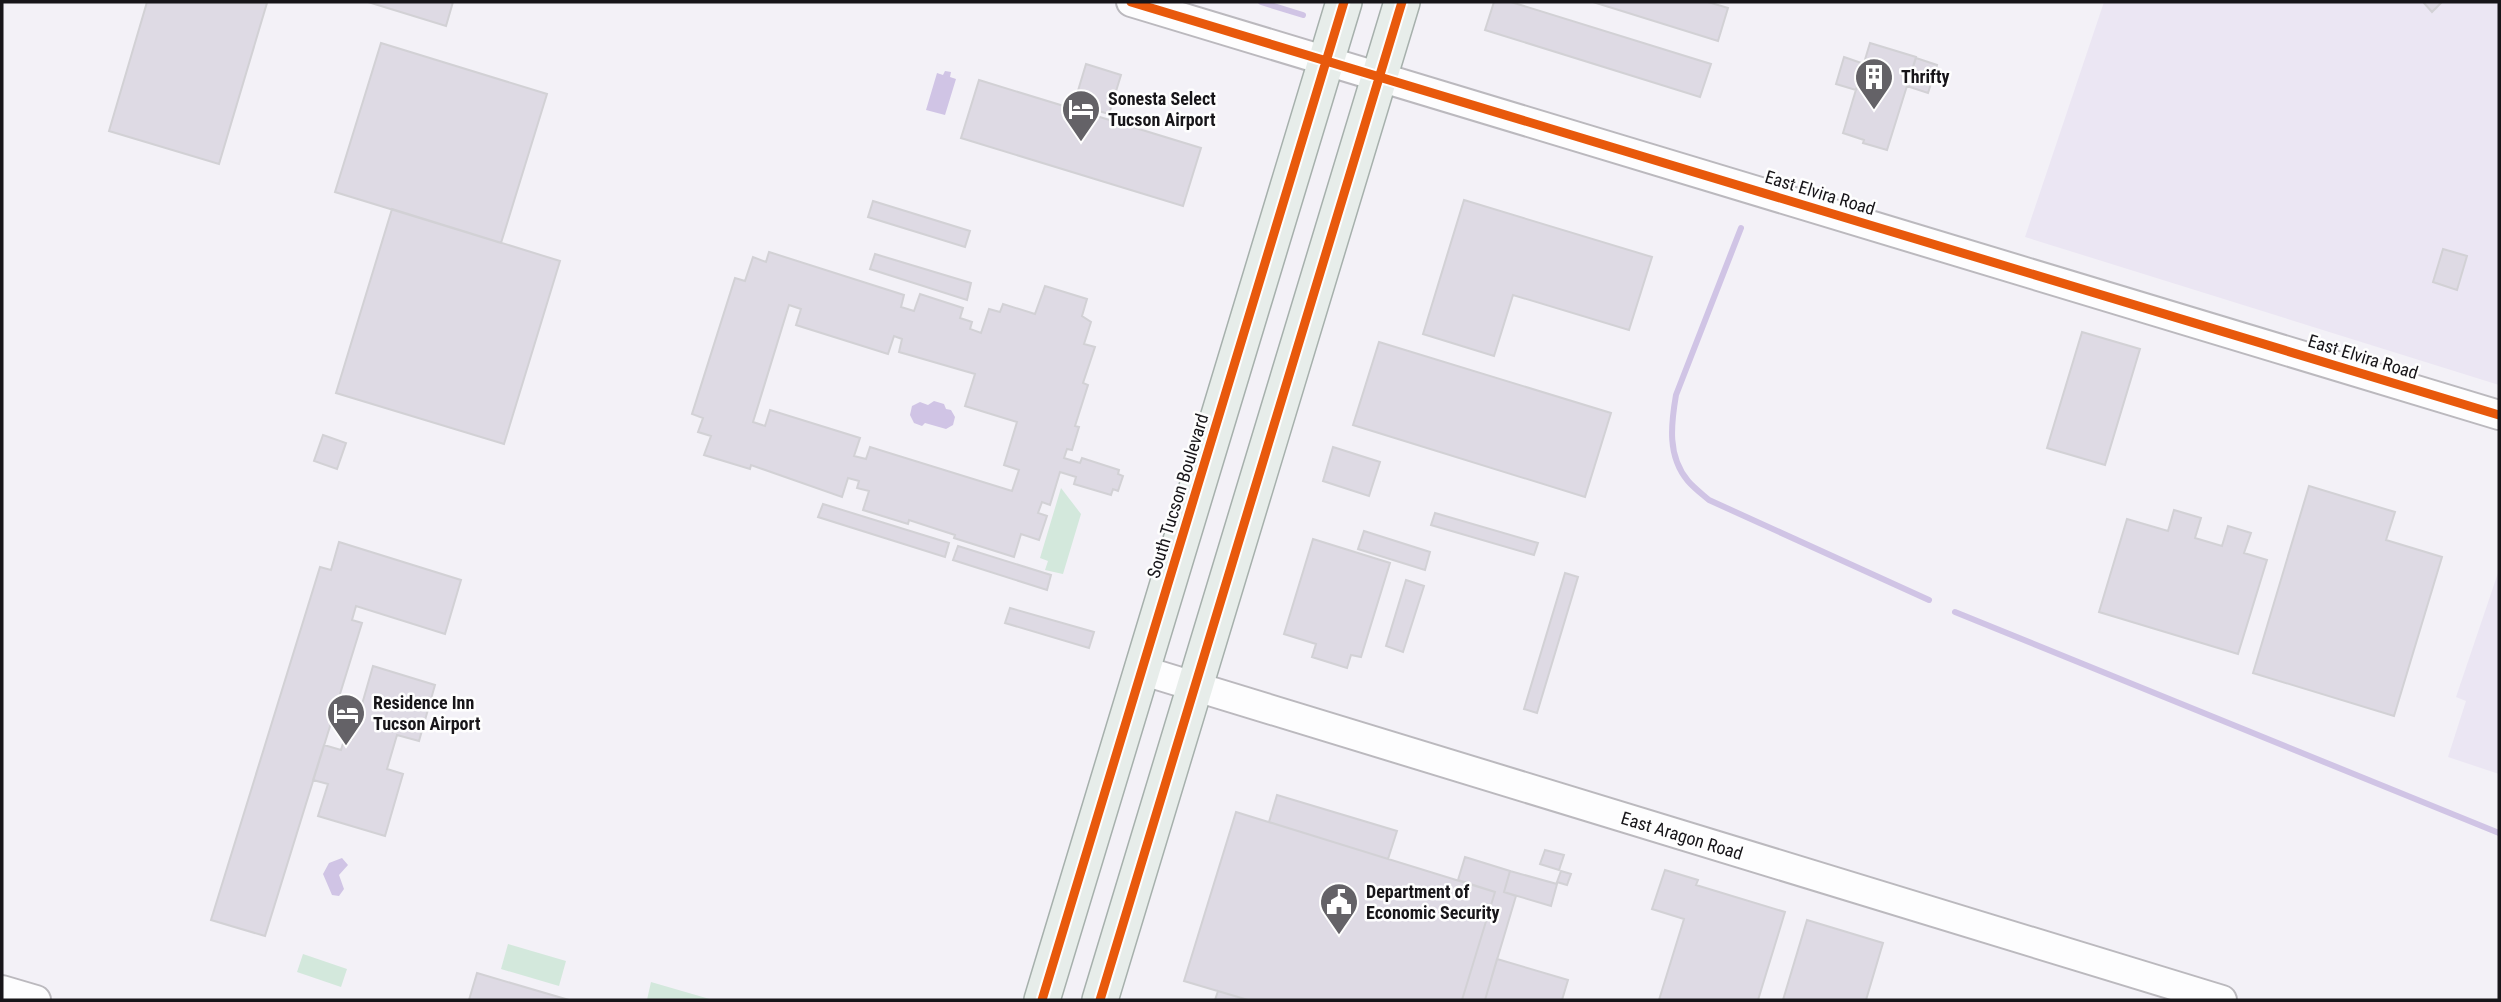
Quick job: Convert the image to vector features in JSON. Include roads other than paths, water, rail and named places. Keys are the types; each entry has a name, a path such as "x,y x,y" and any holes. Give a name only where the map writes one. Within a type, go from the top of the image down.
{"main road":[{"name":"South Tucson Boulevard","path":"1042,1000 1345,2"},
{"path":"1100,1000 1402,2"}],"street":[{"name":"East Elvira Road","path":"1131,2 2499,415"},
{"name":"East Aragon Road","path":"1141,670 2222,1000"},
{"path":"2,990 36,1000"}],"waterway":[{"path":"1261,2 1303,15"},
{"path":"1741,228 1676,395 1672,440 1681,471 1690,484 1709,500 1929,600"},
{"path":"1955,612 2499,833"}],"place":[{"name":"Thrifty","path":"1874,111"},
{"name":"Sonesta Select Tucson Airport","path":"1081,143"},
{"name":"Residence Inn Tucson Airport","path":"346,747"},
{"name":"Department of Economic Security","path":"1339,936"}]}
